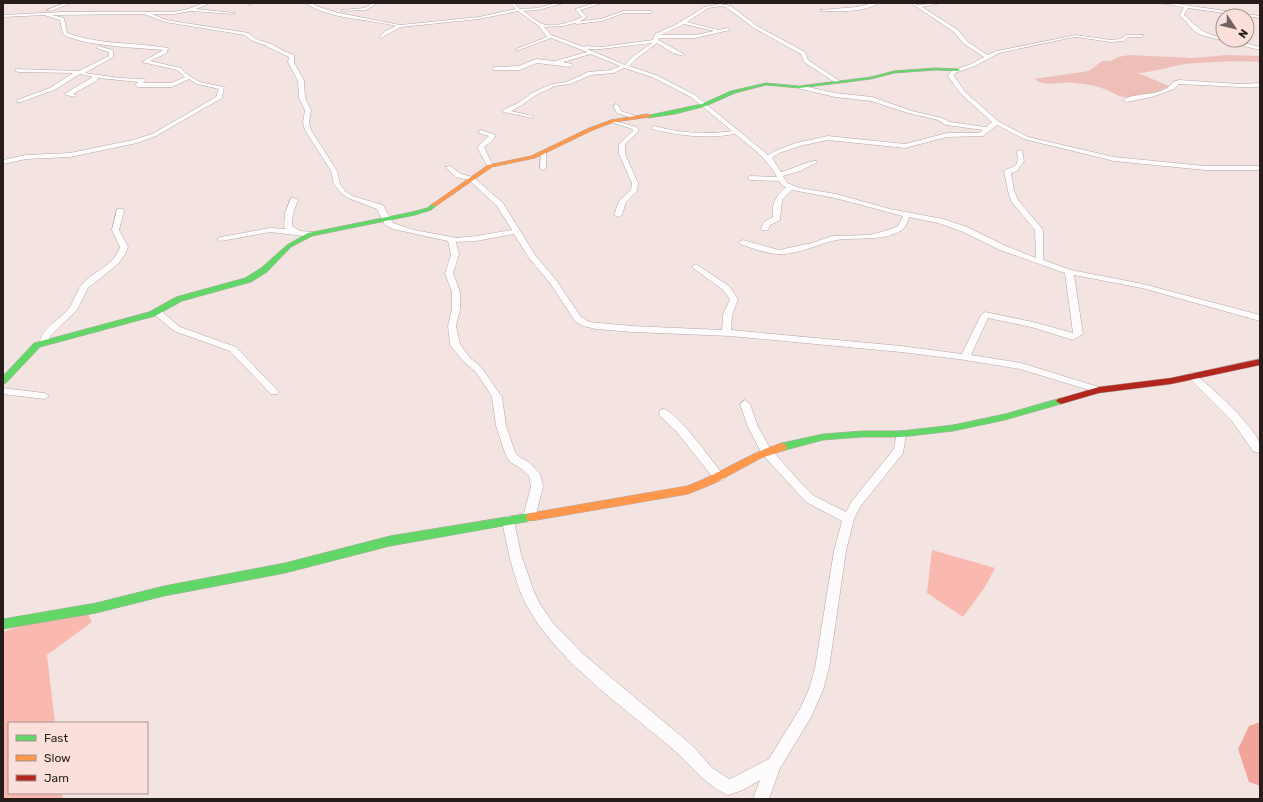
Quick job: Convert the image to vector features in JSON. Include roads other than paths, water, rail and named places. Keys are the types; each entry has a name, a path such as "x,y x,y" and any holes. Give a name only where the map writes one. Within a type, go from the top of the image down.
{"street":[{"path":"3,16 62,13 174,13 189,10 208,3"},
{"path":"308,3 317,8 346,16 400,26"},
{"path":"512,3 519,10 541,25 550,37 580,47 625,67 654,76 682,89 704,105 768,158 784,184 798,190 836,196 867,206 957,226 1003,248 1069,272 1143,286 1260,318"},
{"path":"381,37 386,32 400,26 479,18 519,10 538,9 562,3"},
{"path":"541,25 563,26 572,23 585,17 577,10 601,3"},
{"path":"822,10 854,8 877,3"},
{"path":"916,4 939,3"},
{"path":"1162,3 1260,16"},
{"path":"62,13 71,4"},
{"path":"36,15 71,4"},
{"path":"331,11 366,9 374,4"},
{"path":"531,117 505,110 520,104 534,94 554,86 590,74 612,72 625,67 656,39 661,32 682,22 701,10 714,5 725,4 748,22 803,53 806,61 838,82"},
{"path":"916,4 956,31 966,43 987,57"},
{"path":"1186,7 1182,16 1187,19 1192,27 1205,34 1215,37"},
{"path":"189,10 234,13"},
{"path":"572,23 602,20 623,12 651,12"},
{"path":"145,13 165,21 247,34 252,40 269,45 282,53 292,56 291,62 301,81 302,98 308,110 306,123 308,130 334,171 337,184 343,192 350,197 380,207 383,211 385,219 390,225 404,231 462,240 516,230"},
{"path":"3,162 26,157 70,155 129,143 154,135 219,98 222,88 220,86 199,83 190,79 179,69 145,62 165,52 166,49 96,42 68,36 64,31 62,19 44,14"},
{"path":"682,22 716,30 728,29"},
{"path":"580,47 601,48 656,39 700,36 713,34 716,30"},
{"path":"1142,36 1128,36 1121,40 1111,41 1076,36 997,52 973,65 953,72 951,76 963,93 996,122 1026,138 1107,158 1205,168 1260,168"},
{"path":"518,50 525,45 534,44 550,37"},
{"path":"656,39 671,50 682,55"},
{"path":"20,100 52,89 82,71 107,60 112,54 110,50 98,47 96,42"},
{"path":"559,63 557,62 591,52"},
{"path":"495,69 520,68 536,61 570,65"},
{"path":"799,87 871,78 894,72 936,69 958,70"},
{"path":"18,70 82,71 82,74 120,80 143,81 138,85 172,85 190,79"},
{"path":"74,96 68,94 94,80 97,76"},
{"path":"1126,100 1150,96 1172,88 1175,83 1179,82 1206,82 1237,86 1260,84"},
{"path":"221,238 270,230 310,234 430,209 471,178 490,166 533,157 544,153 591,129 613,120 674,112 704,105 733,92 766,84 799,87 835,95 872,99 910,112 940,119 948,124 988,129"},
{"path":"616,106 619,112 636,117"},
{"path":"613,120 635,128 636,132 622,144 622,154 635,183 634,191 623,201 618,215"},
{"path":"768,158 777,152 798,144 828,138 845,138 905,146 947,135 982,135 996,122"},
{"path":"654,128 668,132 703,137 736,132"},
{"path":"481,132 493,135 490,140 480,147 482,148 490,166"},
{"path":"1020,151 1021,161 1015,170 1007,171 1007,178 1016,201 1039,230 1040,257 1038,262"},
{"path":"542,168 544,153"},
{"path":"750,178 780,177 814,162"},
{"path":"448,166 464,178 471,178 500,205 532,256 553,282 578,319 586,324 632,330 726,333 901,350 965,358 1021,366 1099,390"},
{"path":"765,228 767,224 777,218 776,202 781,194 791,187"},
{"path":"293,232 288,227 289,214 294,200"},
{"path":"45,342 46,335 74,308 75,302 88,282 118,261 122,255 124,247 116,233 115,227 120,211"},
{"path":"743,242 760,248 779,252 814,245 832,238 863,238 891,232 902,227 907,214"},
{"path":"3,381 32,349 45,342 140,318 156,312 179,299 248,280 264,270 289,246 310,234"},
{"path":"451,239 455,255 449,273 456,292 456,309 452,326 455,345 467,360 478,369 497,397 501,426 510,453 514,460 526,466 534,474 537,486 529,518"},
{"path":"696,266 726,288 734,299 729,305 727,313 726,333"},
{"path":"965,358 985,315 1033,325 1073,337 1078,334 1069,272"},
{"path":"156,312 177,329 233,349 274,392"},
{"path":"3,624 96,608 164,591 285,568 390,540 529,518 688,490 703,485 766,451 823,437 862,434 901,434 982,423 1099,390 1171,381 1260,362"},
{"path":"1192,376 1216,398 1250,435 1257,448 1260,449"},
{"path":"3,391 44,396"},
{"path":"745,404 753,427 766,451 810,499 848,519"},
{"path":"664,413 688,437 704,461 718,477"},
{"path":"761,799 774,764 806,712 816,690 822,668 840,551 848,519 856,504 899,450 901,434"},
{"path":"508,521 515,554 536,608 548,627 578,659 689,752 706,772 720,783 728,787 738,784 774,764"}],"waterway":[{"path":"1260,737 1253,749 1260,771"}]}
